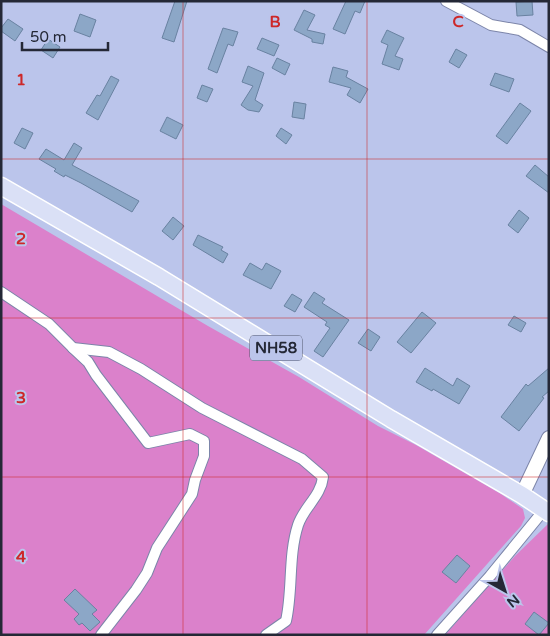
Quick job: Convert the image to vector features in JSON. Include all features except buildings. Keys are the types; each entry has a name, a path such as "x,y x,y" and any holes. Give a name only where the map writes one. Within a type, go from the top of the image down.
{"main road":[{"name":"NH58","path":"1,186 159,277 391,419 522,495 546,512"}],"street":[{"path":"446,1 491,25 520,30 549,47"},
{"path":"1,292 49,324 88,362 148,443 190,434 204,441 204,456 192,494 157,548 147,572 136,590 101,635"},
{"path":"73,348 109,352 141,368 202,408 302,459 323,477 322,487 298,525 294,543 290,605 286,621 266,635"},
{"path":"522,495 549,438"},
{"path":"437,635 546,512"}],"shaded area":[{"path":"1,204 208,326 299,377 378,426 416,445 501,494 523,509 525,518 521,526 424,635 1,635"},
{"path":"549,523 549,635 445,635 515,556"}]}
